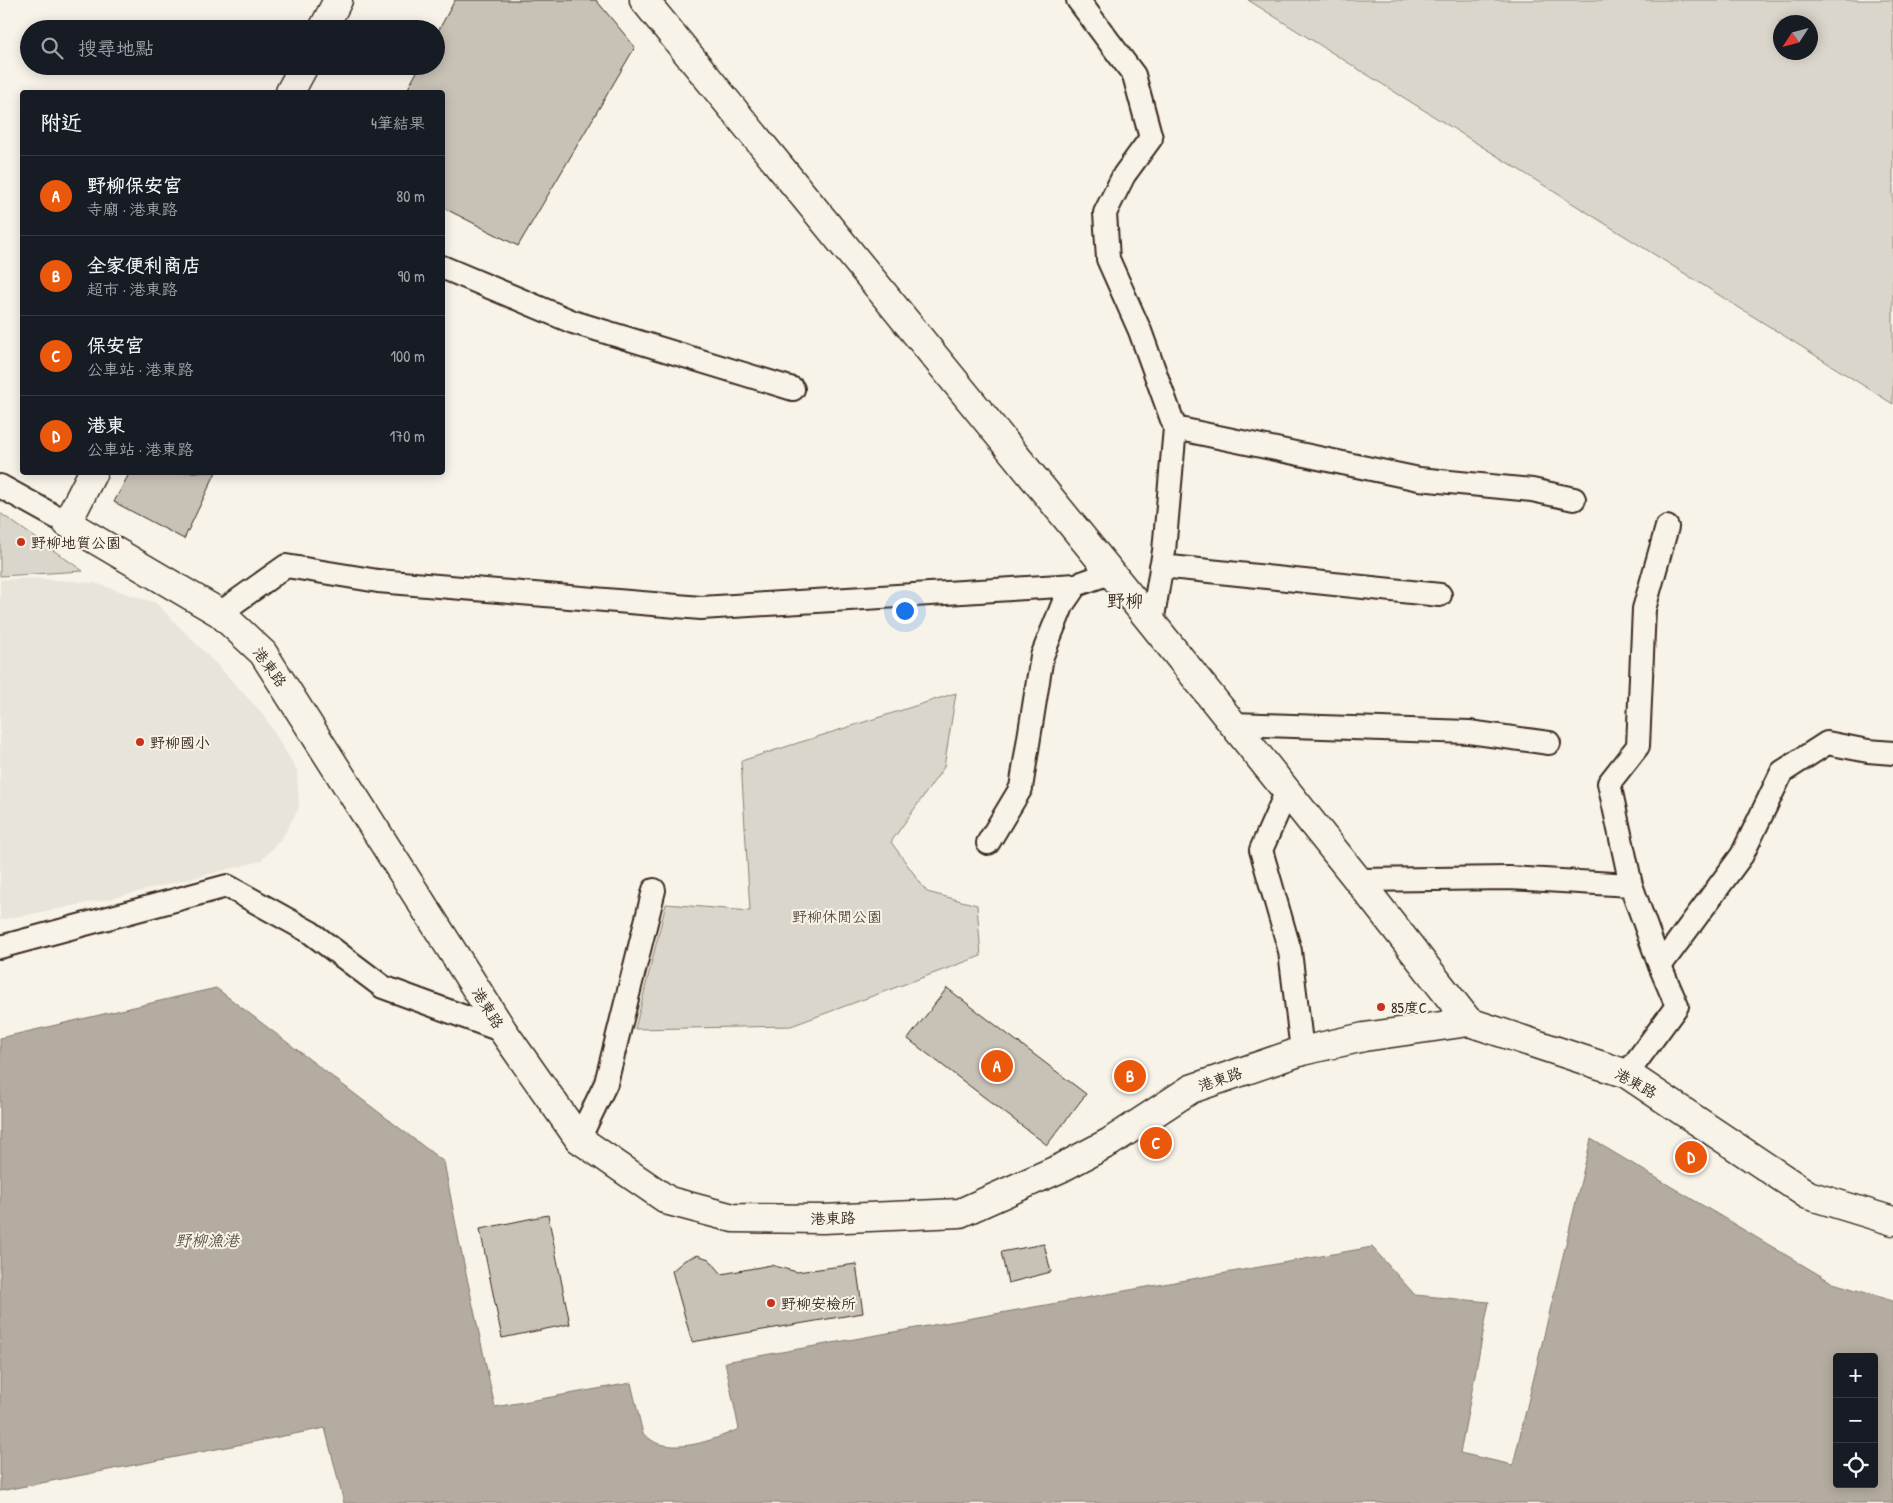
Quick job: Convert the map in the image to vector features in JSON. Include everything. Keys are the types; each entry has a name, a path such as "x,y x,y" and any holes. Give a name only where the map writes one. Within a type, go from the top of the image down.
{"street":[{"path":"328,20 338,0"},
{"path":"644,0 1152,623 1469,1022"},
{"path":"291,90 299,75"},
{"path":"67,523 91,475"},
{"name":"港東路","path":"67,523 220,613 264,653 503,1031 579,1140 669,1201 733,1218 823,1220 960,1212 1061,1168 1110,1142 1192,1089 1302,1050 1364,1037 1469,1022 1627,1074 1808,1195 1893,1221"}],"lane":[{"path":"1078,0 1134,74 1151,138 1124,175 1105,213 1108,259 1140,332 1175,428 1161,566 1152,623"},
{"path":"445,268 573,322 793,389"},
{"path":"1175,428 1419,479 1532,490 1574,499"},
{"path":"0,486 67,523"},
{"path":"1627,1074 1677,1006 1660,966 1631,885 1609,783 1638,746 1644,609 1666,527"},
{"path":"220,613 286,566 378,581 702,608 1076,585 1110,573"},
{"path":"1161,566 1440,595"},
{"path":"988,843 1021,788 1042,656 1063,604 1076,585"},
{"path":"1232,724 1469,732 1549,743"},
{"path":"1660,966 1742,855 1782,772 1827,743 1893,752"},
{"path":"1287,791 1261,850 1290,951 1302,1050"},
{"path":"1358,880 1509,878 1631,885"},
{"path":"0,947 226,886 310,932 383,987 503,1031"},
{"path":"579,1140 606,1083 654,890"}],"shaded area":[{"name":"野柳國小","path":"31,578 95,583 156,603 262,713 297,770 299,808 282,838 261,861 109,899 0,920 0,580"}],"green space":[{"path":"1248,0 1893,0 1893,404"},
{"name":"野柳地質公園","path":"0,513 83,571 0,576"},
{"name":"野柳休閒公園","path":"956,693 944,767 891,842 927,892 977,905 981,956 791,1026 635,1029 666,904 750,911 741,761"}],"water":[{"name":"野柳漁港","path":"216,988 444,1162 495,1407 631,1383 643,1434 660,1444 670,1446 700,1443 739,1429 725,1362 1372,1247 1415,1295 1489,1302 1460,1453 1513,1465 1591,1139 1833,1283 1893,1301 1893,1503 344,1503 325,1428 0,1491 0,1038"}],"building":[{"path":"455,0 596,0 635,47 518,246 445,209 445,90 407,90 415,75 445,75 444,20"},
{"path":"128,475 215,475 184,539 114,502"},
{"path":"947,988 1086,1094 1047,1145 908,1039"},
{"path":"548,1215 570,1324 502,1338 480,1229"},
{"path":"1044,1244 1051,1272 1008,1283 1001,1252"},
{"name":"野柳安檢所","path":"697,1255 709,1259 722,1274 771,1265 797,1272 856,1264 863,1313 692,1342 672,1271 685,1260"}],"place":[{"name":"野柳地質公園","path":"21,542"},
{"name":"野柳國小","path":"140,742"},
{"name":"85度C","path":"1381,1007"},
{"name":"野柳保安宮","path":"997,1066"},
{"name":"全家便利商店","path":"1130,1076"},
{"name":"保安宮","path":"1156,1143"},
{"name":"港東","path":"1691,1157"},
{"name":"野柳安檢所","path":"771,1303"}],"district":[{"name":"野柳","path":"1125,600"}]}
